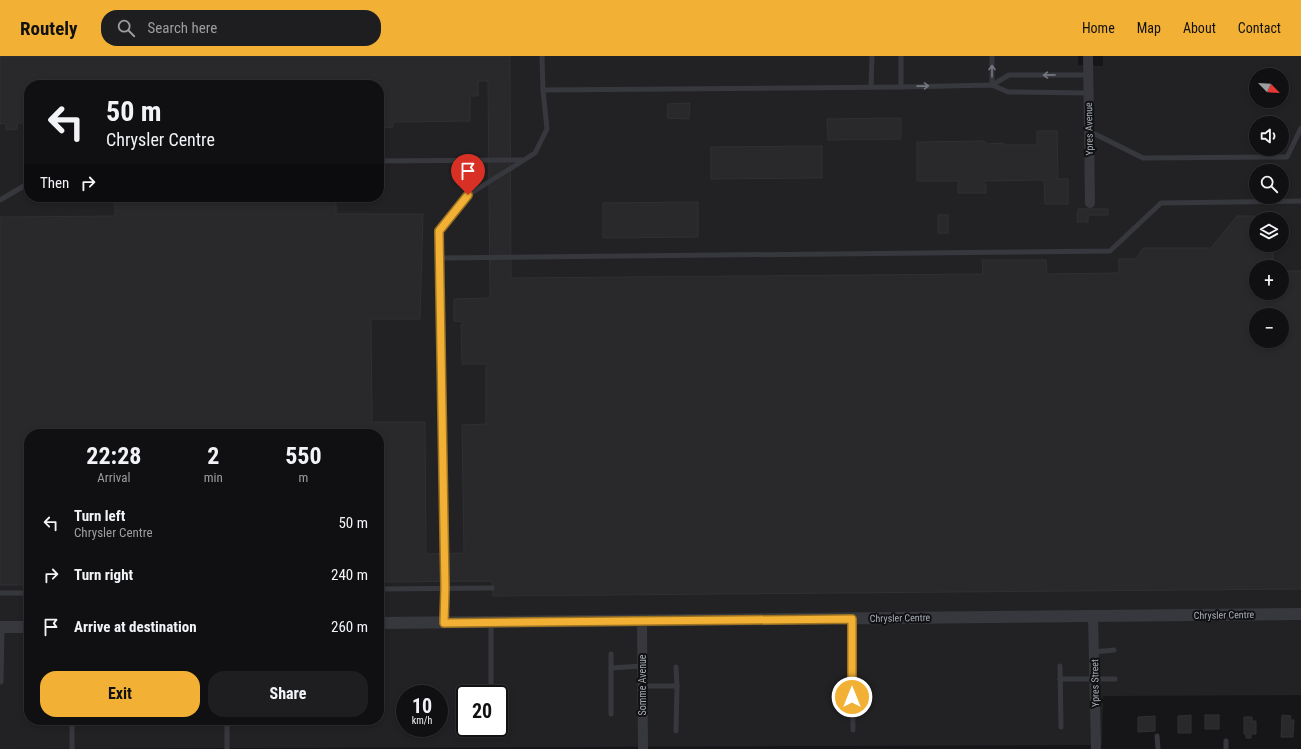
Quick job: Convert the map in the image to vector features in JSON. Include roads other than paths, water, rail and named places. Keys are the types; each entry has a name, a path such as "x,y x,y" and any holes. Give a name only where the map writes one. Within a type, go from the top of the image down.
{"street":[{"name":"Ypres Avenue","path":"1088,56 1090,203"},
{"name":"Chrysler Centre","path":"384,623 1301,614"},
{"name":"Ypres Street","path":"1093,616 1096,749"},
{"name":"Somme Avenue","path":"642,621 643,749"},
{"path":"1,627 24,627"}],"lane":[{"path":"444,623 445,588 439,231 468,195 535,153 547,129 543,90 542,56"},
{"path":"872,56 872,87"},
{"path":"901,56 901,87"},
{"path":"992,56 992,85"},
{"path":"992,85 1009,75 1088,75"},
{"path":"543,90 992,85 1008,92 1088,93"},
{"path":"1089,131 1144,158 1287,157 1301,128"},
{"path":"384,161 524,160"},
{"path":"0,200 24,186"},
{"path":"439,258 1110,251 1161,203 1301,202"},
{"path":"384,589 492,588"},
{"path":"0,593 24,593"},
{"path":"852,619 853,730"},
{"path":"491,622 491,685"},
{"path":"1,627 1,682"},
{"path":"1094,652 1114,650"},
{"path":"610,654 611,714"},
{"path":"611,668 642,666"},
{"path":"1060,666 1061,727"},
{"path":"676,667 676,731"},
{"path":"1060,679 1115,679"},
{"path":"642,686 677,686"},
{"path":"72,725 72,749"},
{"path":"227,725 227,749"},
{"path":"1157,736 1158,749"},
{"path":"1226,741 1226,749"}]}
